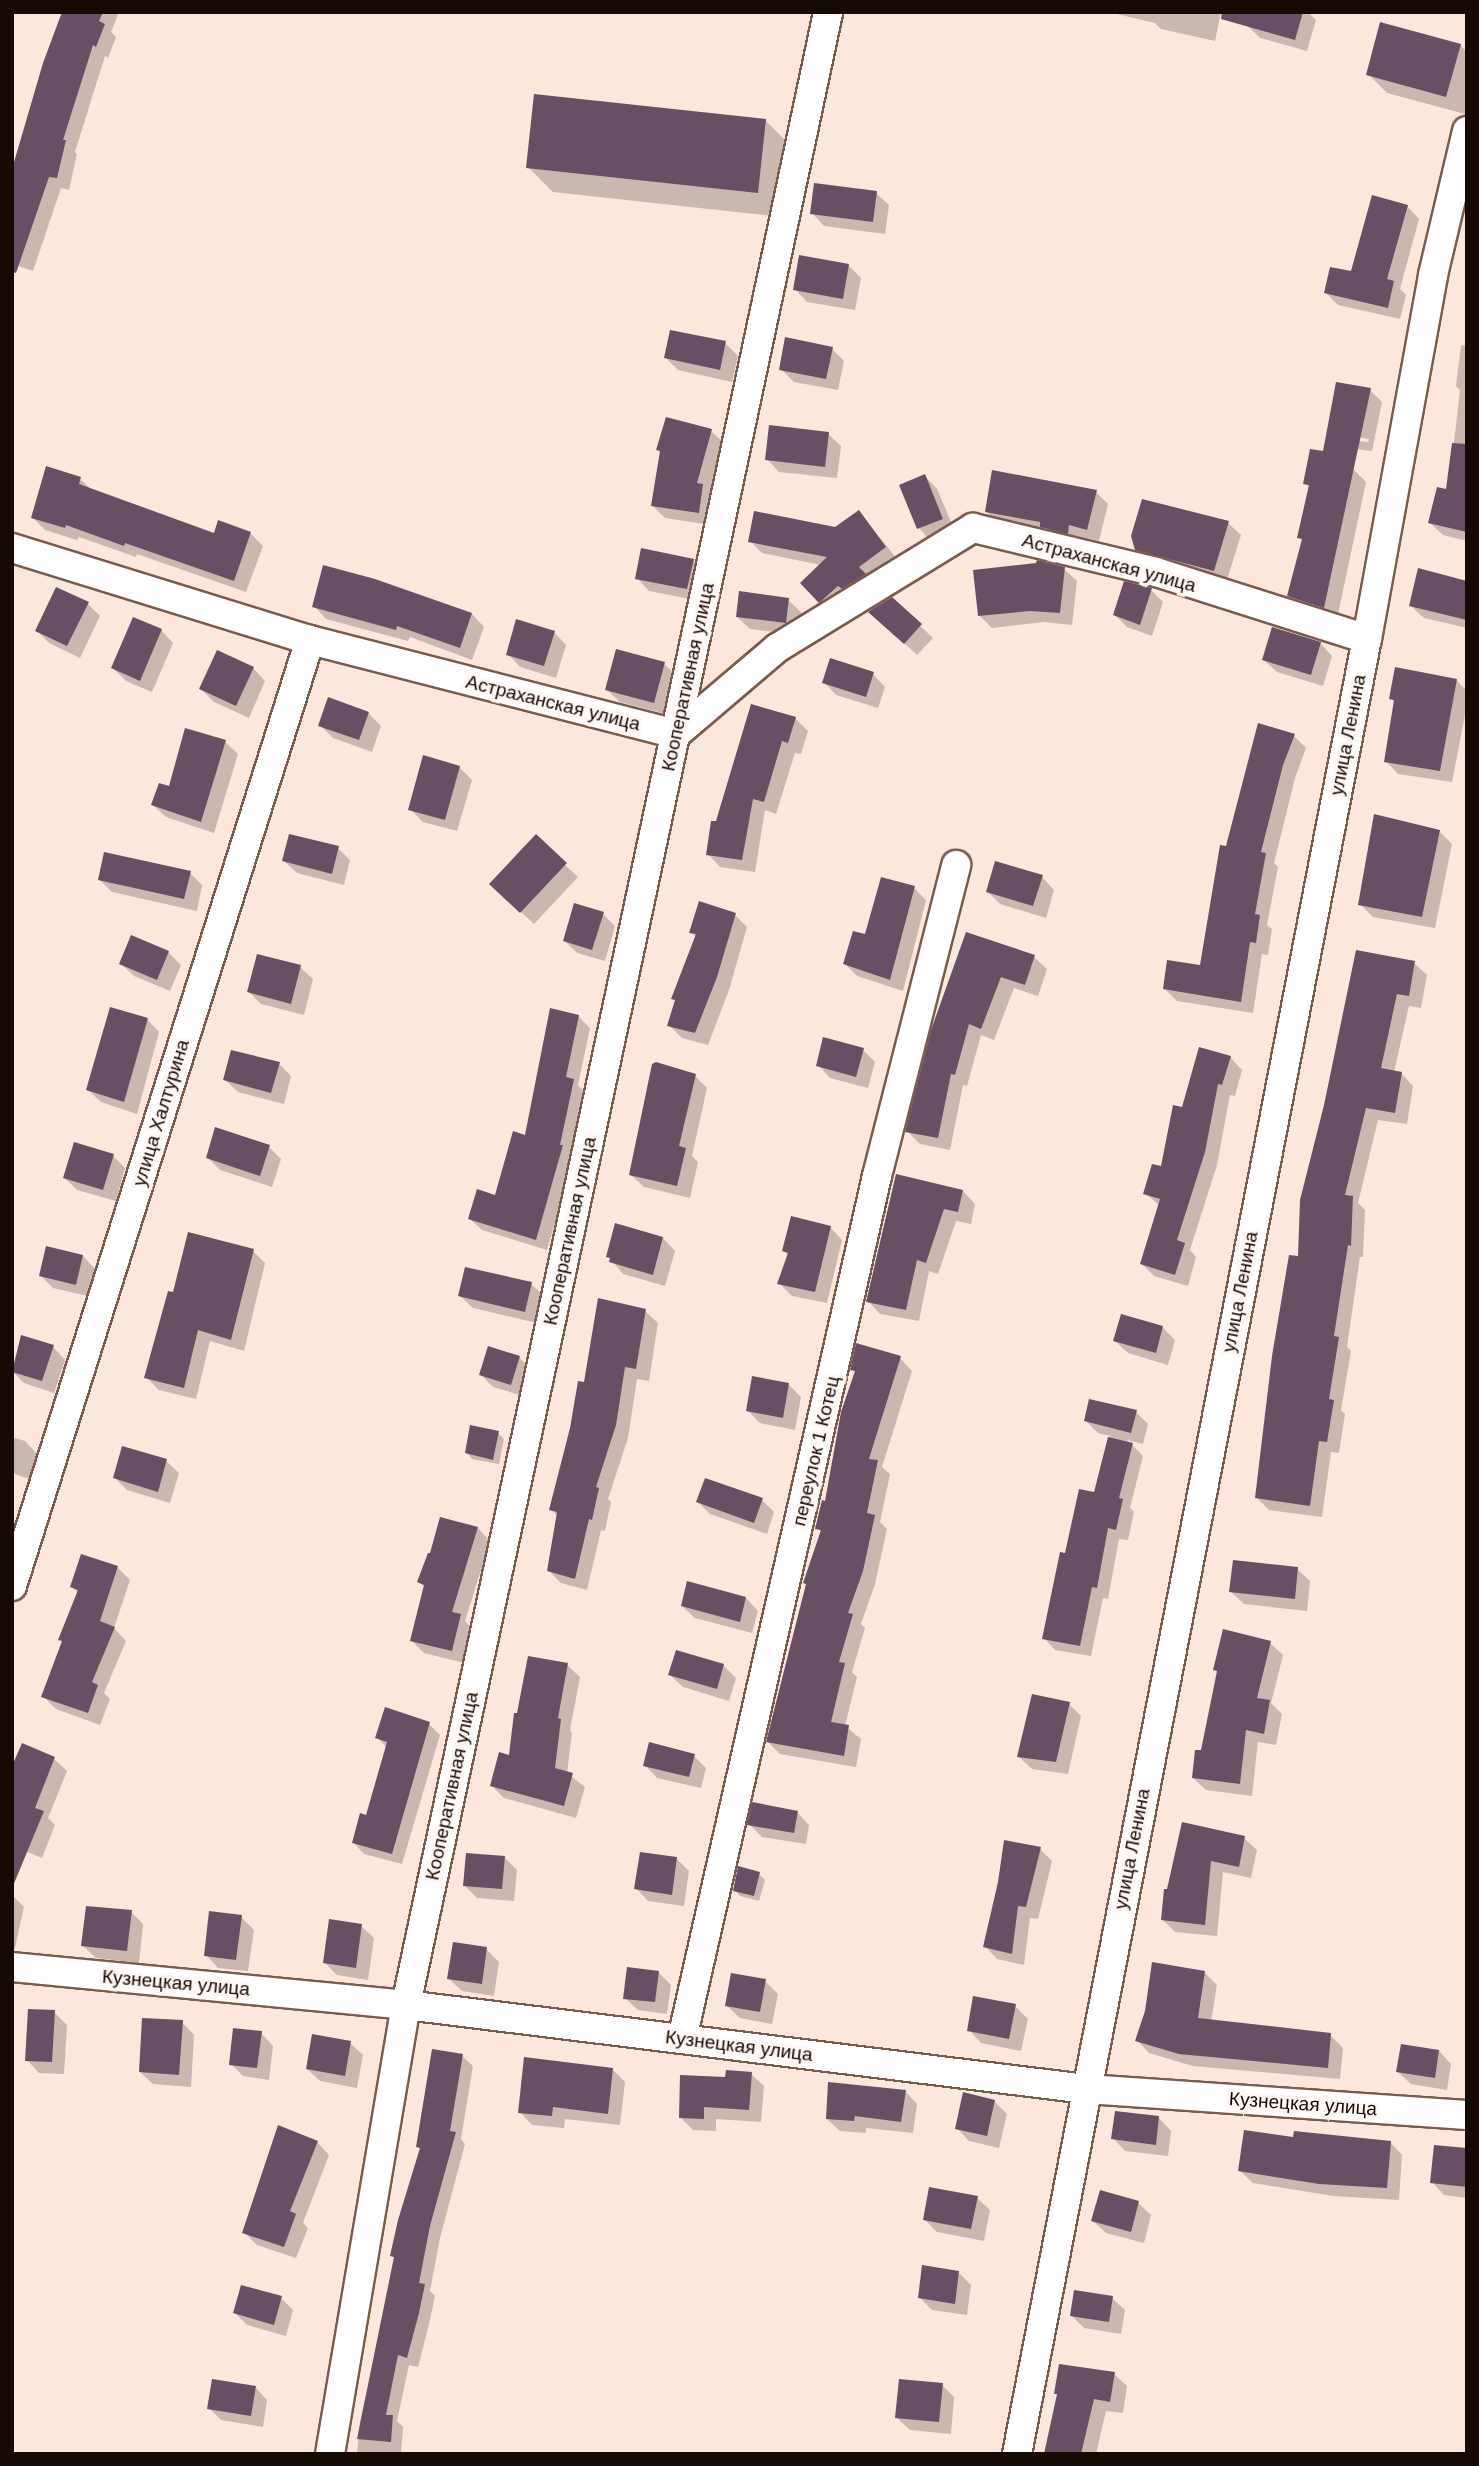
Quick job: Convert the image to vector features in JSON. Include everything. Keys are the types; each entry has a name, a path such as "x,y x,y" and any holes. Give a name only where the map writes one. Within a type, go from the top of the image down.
{"street":[{"name":"Кооперативная улица","path":"330,2454 406,2005 828,12"},
{"name":"улица Ленина","path":"1017,2454 1367,639 1433,275 1467,131"},
{"name":"Астраханская улица","path":"12,548 310,640 676,734 777,648 973,528 1156,572 1367,639"},
{"name":"улица Халтурина","path":"12,1586 310,640"},
{"name":"переулок 1 Котец","path":"682,2039 877,1176 956,865"},
{"name":"Кузнецкая улица","path":"12,1967 406,2005 1086,2089 1467,2115"}],"building":[{"path":"62,12 103,12 99,21 105,24 96,47 93,45 63,140 66,140 57,178 49,177 16,273 12,272 12,169 43,63"},
{"path":"1222,12 1303,12 1295,40 1221,19"},
{"path":"1380,22 1461,44 1446,97 1366,75"},
{"path":"534,94 766,119 758,193 526,168"},
{"path":"814,183 877,191 873,222 810,214"},
{"path":"1372,195 1408,205 1387,279 1394,281 1388,308 1324,293 1330,267 1351,271"},
{"path":"799,255 849,264 843,299 793,290"},
{"path":"670,330 726,341 720,370 664,358"},
{"path":"785,337 833,347 826,379 779,370"},
{"path":"1336,382 1371,388 1324,608 1287,596 1302,539 1297,538 1309,485 1303,484 1310,449 1323,451"},
{"path":"666,417 712,429 697,483 703,484 699,513 651,506 660,451 656,450"},
{"path":"769,425 829,432 825,467 765,460"},
{"path":"1452,443 1467,444 1467,532 1428,523 1437,487 1446,489"},
{"path":"46,466 81,477 79,484 214,533 218,520 251,532 234,581 125,543 124,546 66,525 65,528 31,518"},
{"path":"992,470 1097,490 1087,530 1069,525 1068,534 1040,527 1040,522 985,512"},
{"path":"925,474 943,519 917,529 899,485"},
{"path":"1142,499 1229,521 1214,571 1135,550 1131,536"},
{"path":"859,510 886,547 859,567 866,574 842,589 838,586 819,603 800,583 827,557 748,542 754,511 835,527"},
{"path":"641,548 694,559 687,589 635,579"},
{"path":"1037,560 1065,567 1060,613 1030,611 978,616 973,570 1036,563"},
{"path":"323,565 375,579 472,613 460,648 397,626 396,630 312,607"},
{"path":"1418,568 1467,581 1467,620 1409,606"},
{"path":"1124,581 1152,588 1140,625 1113,615"},
{"path":"56,587 89,602 67,646 35,631"},
{"path":"739,591 789,598 786,623 736,617"},
{"path":"892,597 922,624 904,644 868,612"},
{"path":"133,617 162,629 140,681 111,668"},
{"path":"516,619 555,631 544,666 506,655"},
{"path":"1272,627 1321,642 1311,675 1262,660"},
{"path":"616,649 665,662 654,703 605,690"},
{"path":"217,650 254,667 236,706 199,689"},
{"path":"830,658 874,672 866,697 822,683"},
{"path":"1395,667 1457,679 1440,771 1384,762 1394,700 1389,699"},
{"path":"328,697 369,712 359,740 318,726"},
{"path":"751,704 796,717 788,743 782,741 764,802 753,799 742,860 706,855 711,821 716,821"},
{"path":"1258,723 1295,734 1283,765 1261,852 1266,853 1255,914 1260,915 1256,943 1250,942 1241,1002 1163,989 1167,960 1200,965 1220,845 1226,846"},
{"path":"185,728 226,740 201,822 151,805 159,783 169,786"},
{"path":"423,755 460,766 445,820 408,810"},
{"path":"1374,814 1440,830 1422,917 1358,905"},
{"path":"289,834 339,846 332,874 282,861"},
{"path":"536,834 567,863 520,913 489,884"},
{"path":"104,852 191,871 184,899 98,880"},
{"path":"995,861 1043,875 1033,906 986,892"},
{"path":"881,877 915,886 890,980 843,964 853,931 865,934"},
{"path":"699,901 736,913 717,977 695,1033 667,1026 675,1000 671,999 696,934 689,933"},
{"path":"574,903 604,912 592,950 563,941"},
{"path":"966,932 1035,955 1025,985 1001,977 981,1029 969,1024 955,1075 951,1074 938,1138 905,1132 931,1030"},
{"path":"131,935 169,951 157,980 119,964"},
{"path":"1356,950 1415,961 1409,996 1397,994 1381,1068 1402,1072 1395,1113 1366,1108 1345,1195 1353,1196 1351,1246 1348,1245 1334,1336 1339,1337 1329,1399 1334,1400 1327,1442 1319,1441 1310,1506 1255,1498 1272,1356 1289,1255 1298,1256 1300,1200 1324,1105"},
{"path":"257,954 301,965 291,1004 247,992"},
{"path":"110,1007 148,1018 124,1102 86,1090"},
{"path":"550,1008 579,1015 566,1077 574,1079 560,1145 563,1145 536,1240 468,1219 477,1189 495,1195 513,1131 525,1135"},
{"path":"823,1037 864,1048 856,1077 816,1066"},
{"path":"1199,1047 1231,1056 1222,1085 1218,1084 1205,1152 1177,1240 1185,1243 1175,1275 1140,1264 1160,1199 1143,1194 1152,1164 1161,1166 1173,1105 1182,1107"},
{"path":"231,1050 280,1062 271,1093 223,1080"},
{"path":"656,1062 696,1074 679,1146 686,1148 677,1186 629,1175 652,1064"},
{"path":"215,1127 270,1145 260,1176 206,1158"},
{"path":"74,1142 114,1154 103,1190 63,1178"},
{"path":"896,1174 963,1190 958,1212 944,1209 926,1263 917,1260 906,1310 866,1302"},
{"path":"791,1216 831,1226 815,1292 777,1284 788,1253 782,1251"},
{"path":"615,1223 663,1237 653,1275 609,1262 610,1258 606,1257"},
{"path":"188,1232 254,1249 231,1340 198,1330 184,1388 144,1378 168,1291 173,1292"},
{"path":"46,1246 83,1255 76,1285 39,1276"},
{"path":"465,1267 532,1282 525,1312 458,1296"},
{"path":"598,1298 646,1309 636,1369 625,1367 616,1425 596,1487 599,1488 592,1520 589,1519 575,1579 547,1571 557,1512 549,1510 570,1428 578,1381 584,1382"},
{"path":"1121,1314 1163,1326 1156,1353 1113,1341"},
{"path":"21,1335 54,1345 42,1381 12,1372"},
{"path":"856,1343 901,1356 869,1459 878,1460 867,1513 875,1515 863,1571 848,1613 853,1614 839,1662 845,1663 831,1722 849,1725 844,1756 766,1742 806,1584 803,1583 821,1530 815,1529 822,1500 825,1501 841,1412 855,1371 850,1370"},
{"path":"488,1346 520,1356 511,1385 479,1375"},
{"path":"752,1376 789,1383 783,1418 746,1411"},
{"path":"1089,1399 1137,1410 1131,1433 1084,1421"},
{"path":"470,1425 499,1431 493,1460 465,1453"},
{"path":"1108,1437 1133,1443 1119,1498 1123,1499 1116,1530 1108,1528 1097,1588 1092,1587 1080,1646 1042,1639 1060,1552 1065,1553 1079,1489 1094,1492"},
{"path":"122,1446 167,1459 158,1492 113,1478"},
{"path":"705,1478 763,1498 754,1523 696,1502"},
{"path":"440,1517 478,1527 452,1612 461,1614 452,1651 410,1641 424,1585 417,1582 430,1553"},
{"path":"81,1554 118,1566 100,1621 115,1627 92,1682 98,1685 88,1713 41,1697 62,1641 58,1640 78,1590 70,1587"},
{"path":"1233,1560 1298,1567 1295,1599 1229,1592"},
{"path":"687,1581 746,1597 740,1622 681,1606"},
{"path":"1223,1629 1271,1641 1257,1698 1270,1700 1264,1734 1246,1730 1240,1784 1192,1778 1195,1750 1201,1750 1217,1671 1213,1670"},
{"path":"676,1650 724,1664 717,1689 668,1675"},
{"path":"528,1656 568,1663 558,1718 561,1719 555,1768 573,1773 564,1806 490,1786 499,1752 509,1755 514,1713 517,1713"},
{"path":"1032,1694 1070,1702 1056,1762 1017,1757"},
{"path":"385,1707 430,1722 392,1854 352,1843 360,1813 366,1815 387,1742 375,1738"},
{"path":"649,1742 695,1754 689,1777 643,1766"},
{"path":"22,1743 55,1757 35,1808 44,1811 13,1886 12,1766"},
{"path":"752,1802 798,1811 794,1833 747,1825"},
{"path":"1182,1822 1245,1836 1239,1867 1211,1861 1205,1925 1161,1920 1164,1889 1167,1889"},
{"path":"1004,1840 1041,1847 1026,1907 1018,1906 1012,1954 983,1947 998,1882"},
{"path":"640,1852 677,1857 672,1895 634,1889"},
{"path":"466,1853 505,1856 502,1889 463,1886"},
{"path":"738,1866 760,1872 754,1896 733,1891"},
{"path":"86,1906 132,1910 127,1951 81,1946"},
{"path":"209,1911 242,1915 236,1960 204,1956"},
{"path":"329,1919 362,1924 356,1968 323,1963"},
{"path":"453,1942 487,1947 482,1984 447,1979"},
{"path":"1152,1962 1205,1971 1198,2018 1331,2033 1328,2068 1179,2054 1135,2041 1145,2011"},
{"path":"627,1967 659,1971 655,2002 623,1999"},
{"path":"731,1973 766,1979 760,2012 725,2006"},
{"path":"973,1996 1016,2004 1009,2039 967,2031"},
{"path":"28,2009 55,2010 52,2062 25,2061"},
{"path":"142,2018 183,2020 179,2075 139,2072"},
{"path":"233,2028 262,2031 257,2068 229,2065"},
{"path":"312,2034 351,2041 345,2076 306,2069"},
{"path":"1401,2044 1439,2050 1435,2078 1396,2072"},
{"path":"432,2049 463,2054 450,2131 456,2132 430,2226 419,2283 425,2284 419,2313 407,2358 398,2355 386,2415 393,2415 391,2442 357,2439 394,2257 390,2256 420,2148 416,2147"},
{"path":"524,2057 613,2068 608,2114 553,2107 552,2116 518,2113"},
{"path":"726,2070 752,2072 749,2110 704,2107 704,2119 679,2118 680,2075 725,2077"},
{"path":"828,2082 906,2090 901,2122 855,2116 854,2121 826,2119"},
{"path":"963,2092 995,2100 987,2136 955,2129"},
{"path":"1115,2111 1159,2116 1156,2145 1111,2139"},
{"path":"278,2125 318,2141 290,2211 296,2214 284,2247 242,2233"},
{"path":"1244,2130 1293,2137 1294,2131 1391,2141 1387,2188 1319,2184 1238,2171"},
{"path":"1434,2145 1467,2148 1467,2187 1430,2183"},
{"path":"929,2187 978,2196 971,2229 923,2220"},
{"path":"1100,2190 1139,2201 1131,2232 1091,2221"},
{"path":"922,2265 959,2271 955,2304 918,2298"},
{"path":"241,2285 282,2296 274,2325 233,2313"},
{"path":"1074,2290 1113,2296 1109,2322 1070,2316"},
{"path":"1059,2364 1115,2372 1110,2402 1094,2399 1081,2454 1044,2454 1057,2394 1054,2394"},
{"path":"212,2379 256,2386 251,2416 207,2409"},
{"path":"899,2379 943,2383 939,2422 895,2418"}]}
